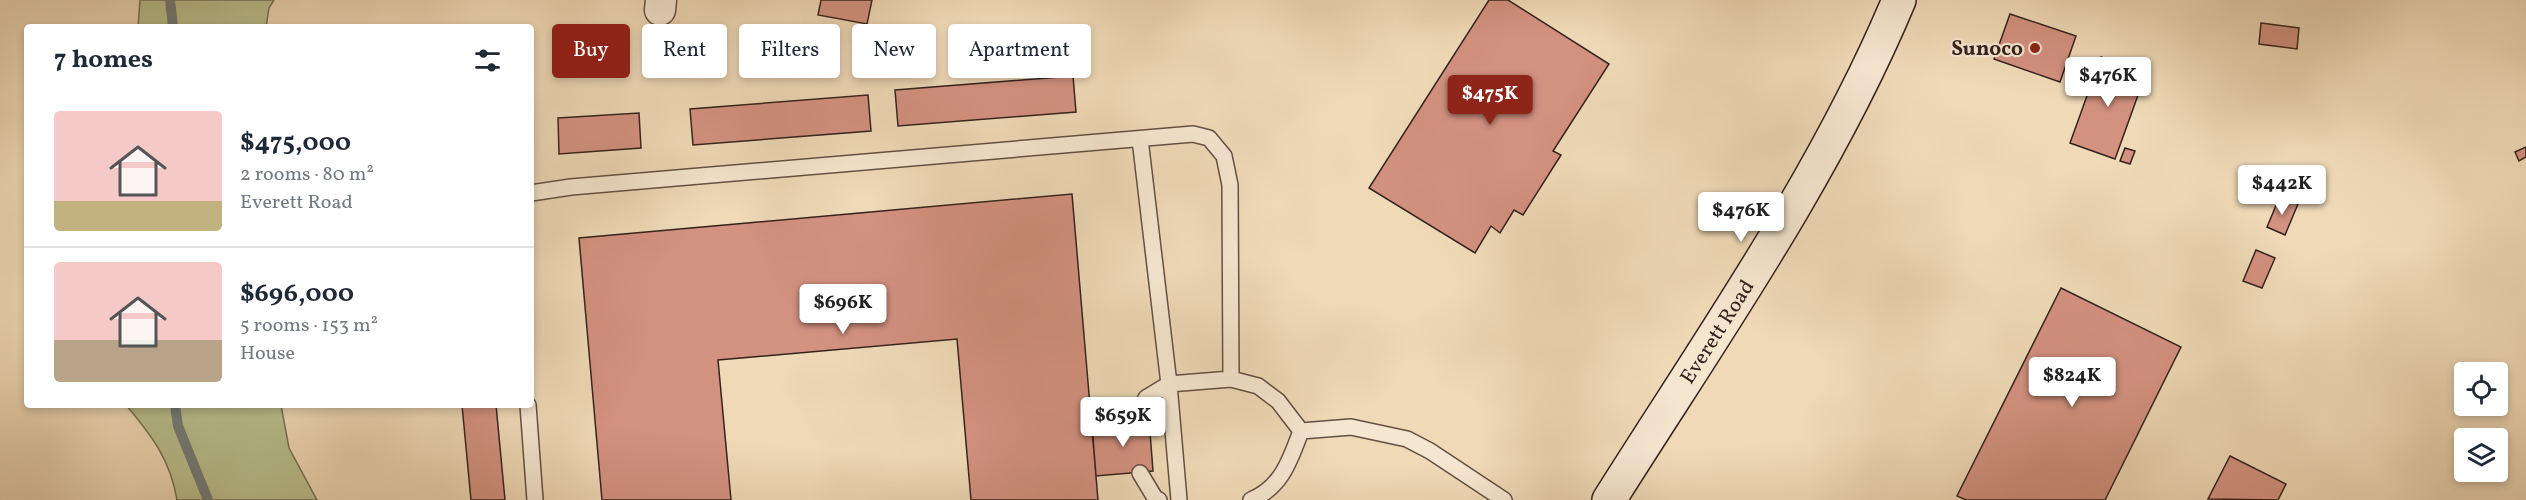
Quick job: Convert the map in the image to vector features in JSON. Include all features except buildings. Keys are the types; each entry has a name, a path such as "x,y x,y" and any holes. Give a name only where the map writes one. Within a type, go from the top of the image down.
{"street":[{"name":"Everett Road","path":"1609,500 1797,202 1866,73 1899,0"}],"lane":[{"path":"534,193 582,186 1193,134 1209,138 1224,156 1230,185 1231,379"},
{"path":"1140,139 1169,384 1179,500"},
{"path":"1136,420 1146,398 1169,384 1231,379 1258,386 1278,401 1300,431"},
{"path":"528,408 535,500"},
{"path":"1300,431 1351,427 1407,439 1504,500"},
{"path":"1251,500 1260,496 1287,470 1300,431"},
{"path":"1140,473 1155,498 1159,500"}],"green space":[{"path":"140,0 274,0 269,8 266,24 138,24"},
{"path":"128,408 282,408 289,448 317,500 177,500 165,460"}],"waterway":[{"path":"170,0 173,24"},
{"path":"175,408 178,426 208,500"}],"place":[{"name":"Sunoco","path":"2035,48"}]}
